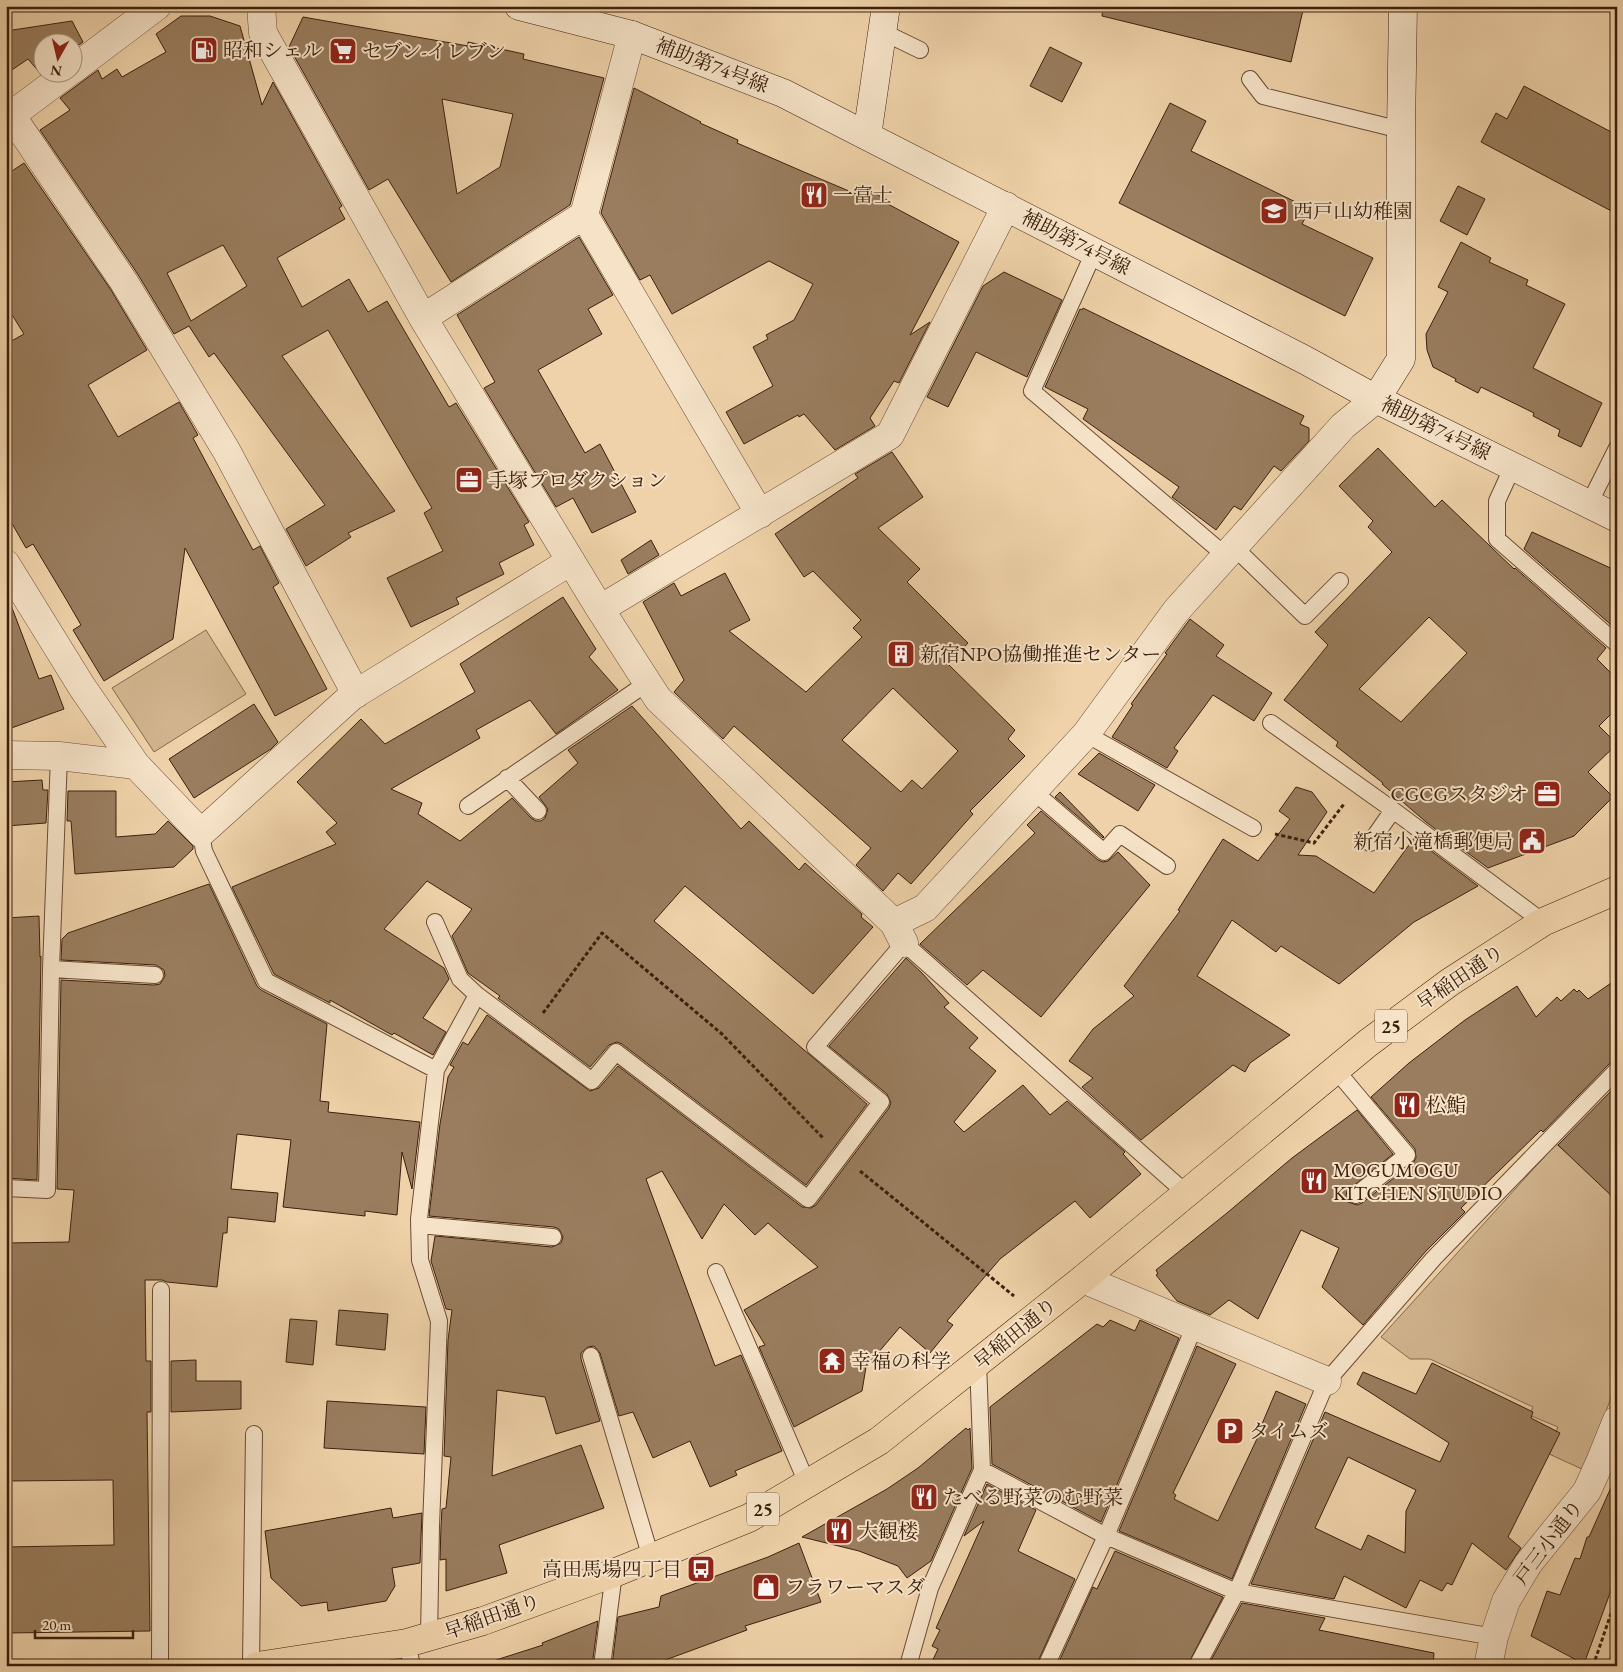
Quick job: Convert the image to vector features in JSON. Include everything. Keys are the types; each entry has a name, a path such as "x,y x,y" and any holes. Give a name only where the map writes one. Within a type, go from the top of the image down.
{"main road":[{"name":"早稲田通り","path":"260,1666 416,1649 483,1621 614,1573 748,1518 879,1441 1187,1194 1368,1043 1450,982 1543,922 1617,890"}],"street":[{"path":"82,62 157,6"},
{"path":"261,6 263,33 423,318 600,609 658,699 899,933 925,908 1086,734 1176,611 1343,426 1376,399 1402,360 1401,130 1403,6"},
{"name":"補助第74号線","path":"519,6 632,35 783,92 1305,360 1376,399 1617,518"},
{"path":"867,136 885,19"},
{"path":"423,318 584,215 632,35"},
{"path":"55,82 9,117 124,282 226,450 356,694"},
{"path":"600,609 890,435 1006,206"},
{"path":"584,215 760,514"},
{"path":"6,564 82,687 136,765 201,833 352,696 571,561"},
{"path":"6,754 59,756 136,765"},
{"path":"1083,1278 1327,1381"},
{"name":"戸三小通り","path":"1488,1666 1494,1637 1506,1601 1528,1564 1587,1490 1617,1420"}],"lane":[{"path":"885,19 920,50"},
{"path":"1250,79 1263,96 1401,130"},
{"path":"1094,252 1032,391 1230,551 1305,616 1340,581"},
{"path":"1589,504 1617,448"},
{"path":"1513,466 1497,501 1497,539 1617,644"},
{"path":"468,806 647,683"},
{"path":"1271,723 1543,922"},
{"path":"1086,734 1253,828"},
{"path":"6,1188 47,1190 51,969 59,756"},
{"path":"507,778 538,811"},
{"path":"1033,791 1104,852 1120,834 1167,866"},
{"path":"1370,843 1392,810"},
{"path":"201,833 204,851 266,981 436,1070"},
{"path":"435,922 460,979 477,995 528,1034 592,1081 616,1052 808,1199 881,1102 815,1046 899,933 1187,1194"},
{"path":"51,969 155,975"},
{"path":"416,1649 431,1526 439,1321 420,1260 419,1225 436,1070 477,995"},
{"path":"1336,1070 1406,1156 1356,1195"},
{"path":"1197,1666 1237,1592 1327,1381 1434,1258 1617,1070"},
{"path":"419,1225 553,1238"},
{"path":"716,1272 806,1483"},
{"path":"160,1666 161,1290"},
{"path":"1046,1666 1106,1536 1195,1325"},
{"path":"591,1356 651,1558"},
{"path":"908,1666 930,1588 982,1470 978,1362"},
{"path":"251,1666 254,1434"},
{"path":"982,1470 1106,1536 1237,1592 1494,1637"},
{"path":"602,1666 614,1573"}],"path":[{"path":"1253,828 1314,843 1358,786"},
{"path":"528,1034 602,934 722,1034 840,1156 1038,1315"},
{"path":"1593,1666 1617,1596"}],"shaded area":[{"path":"206,630 246,694 154,752 112,688"},
{"path":"1556,1144 1617,1194 1617,1382 1584,1470 1547,1453 1558,1427 1529,1415 1533,1407 1430,1359 1410,1359 1381,1337"},
{"path":"1617,1633 1617,1666 1608,1666"}],"building":[{"path":"1103,6 1304,6 1291,62 1102,16"},
{"path":"181,16 210,16 240,26 262,105 273,82 342,206 339,208 345,219 277,258 302,307 349,279 368,312 387,301 449,407 456,403 529,522 524,525 534,545 499,563 504,574 456,598 459,604 411,627 387,578 443,551 424,513 432,508 328,330 282,356 395,511 348,533 351,537 306,566 286,529 325,505 214,353 209,357 189,326 174,334 137,273 40,130 70,110 60,98 98,70 102,79 117,69 122,77 166,52 156,34","holes":["223,245 247,286 191,321 167,273"]},
{"path":"303,17 468,46 468,42 524,54 523,59 604,78 570,205 451,282 388,179 369,190 289,47","holes":["442,99 513,114 500,167 457,194"]},
{"path":"72,21 78,32 32,32 32,64 28,59 6,74 6,31"},
{"path":"1050,47 1082,63 1062,102 1030,86"},
{"path":"1524,86 1617,135 1617,214 1481,142 1496,113 1507,119"},
{"path":"634,88 700,123 738,140 737,143 804,172 856,194 860,185 887,200 886,203 959,242 910,335 930,322 899,383 894,381 870,418 875,426 835,450 804,414 799,417 798,415 744,444 726,412 773,386 753,347 768,339 766,335 794,320 813,284 769,261 672,314 650,275 640,280 601,213"},
{"path":"1170,103 1206,121 1191,151 1310,209 1302,224 1373,258 1345,316 1119,203"},
{"path":"24,163 111,290 147,350 88,385 118,437 179,402 198,435 193,438 253,550 260,546 279,583 273,587 327,689 275,716 185,548 173,639 104,681 73,630 81,625 66,599 33,544 26,548 6,513 6,344 24,334 6,305 6,175"},
{"path":"1458,186 1485,199 1467,235 1440,221"},
{"path":"579,237 613,295 588,309 602,334 538,370 585,453 600,444 636,512 592,533 573,498 556,507 484,388 495,382 457,315"},
{"path":"1461,242 1491,258 1489,262 1528,280 1526,285 1565,304 1533,368 1602,403 1581,447 1558,436 1560,430 1533,416 1534,413 1481,387 1478,393 1433,367 1427,350 1426,334 1448,292 1438,287"},
{"path":"1004,272 1062,300 1027,377 976,352 948,407 927,397 983,286"},
{"path":"1083,308 1304,416 1300,424 1309,428 1309,441 1281,471 1274,466 1241,510 1234,506 1216,530 1172,497 1179,487 1083,419 1088,409 1045,387 1080,309 1082,310"},
{"path":"1378,448 1435,507 1442,500 1514,569 1606,648 1597,659 1617,679 1617,708 1599,726 1617,744 1588,772 1613,797 1574,836 1488,868 1426,822 1383,783 1336,746 1338,742 1284,700 1328,645 1315,632 1392,552 1368,527 1373,521 1339,486","holes":["1429,617 1467,653 1401,722 1359,689"]},
{"path":"892,452 923,497 878,528 920,569 907,582 968,643 948,664 1015,730 1008,739 1025,756 970,811 973,814 911,884 898,873 883,891 856,865 871,848 734,726 723,739 674,692 684,680 643,602 674,583 681,596 725,573 750,620 729,631 806,692 862,637 853,628 861,620 813,571 804,577 775,534 858,478 855,474","holes":["893,688 958,751 922,789 912,780 901,792 842,740"]},
{"path":"1532,532 1617,571 1617,630 1524,549"},
{"path":"651,540 659,555 628,574 621,560"},
{"path":"563,597 596,649 589,657 618,690 556,734 530,700 476,730 480,738 391,789 422,803 418,814 460,841 512,798 531,818 541,821 545,818 548,809 539,797 578,763 568,750 632,706 741,829 749,821 799,870 805,863 862,914 862,918 873,927 813,994 685,886 654,921 867,1104 806,1185 622,1044 617,1042 609,1045 590,1067 498,998 500,996 468,973 452,936 472,909 427,881 384,929 444,968 449,979 423,1018 446,1032 433,1055 394,1033 392,1035 330,1000 330,1003 274,974 232,887 336,844 326,832 337,823 297,782 361,719 385,744 475,692 460,664"},
{"path":"9,600 39,679 51,675 64,709 6,730 6,601"},
{"path":"1190,619 1224,645 1216,656 1272,693 1254,721 1213,695 1174,748 1178,751 1167,768 1112,737 1133,705 1131,704"},
{"path":"254,704 278,742 271,749 194,798 169,759"},
{"path":"1099,753 1155,785 1138,811 1078,774"},
{"path":"42,780 43,790 48,790 46,823 6,826 6,782"},
{"path":"1296,787 1312,792 1327,812 1298,855 1316,856 1374,893 1414,838 1478,886 1414,922 1339,984 1281,946 1276,952 1232,920 1197,976 1290,1035 1250,1063 1245,1072 1233,1065 1141,1140 1082,1087 1093,1078 1069,1061 1093,1029 1134,996 1124,986 1180,911 1178,910 1223,839 1258,861 1290,819 1279,811"},
{"path":"68,791 116,791 116,837 155,834 168,821 193,846 193,849 174,867 75,874 71,821 67,821"},
{"path":"1060,792 1104,837 1103,838 1055,797"},
{"path":"1041,811 1098,860 1108,861 1118,852 1150,885 1041,1017 983,970 967,985 920,944 1035,833 1027,825"},
{"path":"209,884 257,986 261,990 327,1024 320,1101 329,1102 328,1112 420,1122 412,1189 402,1152 397,1215 365,1211 365,1216 283,1207 291,1140 237,1134 231,1189 278,1193 275,1222 228,1217 227,1233 223,1233 217,1287 162,1280 145,1280 146,1361 151,1361 151,1412 147,1412 150,1631 6,1633 6,1547 114,1545 113,1480 6,1481 6,1243 69,1242 74,1190 57,1189 61,980 154,985 160,984 165,976 164,970 156,965 61,960 62,939 68,933"},
{"path":"39,916 41,956 37,1180 6,1178 6,1051 10,1050 6,918"},
{"path":"906,958 949,1003 944,1007 978,1038 969,1048 996,1071 954,1122 964,1132 1023,1085 1050,1115 1067,1101 1125,1152 1123,1154 1141,1174 1090,1218 1075,1201 1000,1259 947,1321 953,1325 930,1353 900,1327 866,1367 862,1391 794,1427 759,1347 765,1345 744,1310 818,1267 768,1223 755,1235 724,1204 702,1239 662,1171 646,1179 715,1366 741,1355 782,1451 735,1471 737,1475 710,1487 690,1441 653,1458 633,1412 619,1416 600,1353 594,1346 588,1347 581,1353 581,1359 600,1421 556,1434 545,1397 497,1390 492,1476 581,1445 604,1508 499,1545 507,1573 446,1591 446,1559 440,1560 442,1509 446,1508 451,1457 444,1456 448,1340 452,1310 446,1309 431,1261 435,1236 552,1247 561,1243 563,1237 559,1229 554,1227 429,1216 440,1124 448,1077 454,1067 450,1065 463,1042 468,1045 487,1015 590,1091 599,1088 618,1066 802,1207 811,1208 816,1205 891,1103 887,1094 829,1046"},
{"path":"1617,979 1617,1060 1610,1063 1543,1132 1541,1130 1461,1208 1465,1212 1426,1251 1363,1325 1322,1287 1339,1248 1301,1230 1258,1319 1229,1300 1210,1315 1177,1301 1156,1275 1158,1274 1156,1270 1292,1158 1357,1110 1393,1154 1347,1191 1348,1202 1357,1205 1362,1203 1413,1163 1416,1158 1415,1149 1371,1097 1409,1063 1465,1020 1517,986 1536,1017 1557,997 1561,1001 1574,989 1577,992 1579,990 1588,999"},
{"path":"1617,1085 1617,1201 1558,1145"},
{"path":"339,1310 388,1314 385,1350 336,1345"},
{"path":"290,1319 317,1321 313,1365 286,1362"},
{"path":"1110,1320 1135,1331 1140,1320 1179,1338 1101,1522 992,1464 990,1407 1097,1324 1103,1327"},
{"path":"1197,1346 1236,1364 1173,1493 1176,1495 1174,1499 1218,1521 1264,1424 1262,1424 1276,1391 1306,1404 1232,1579 1119,1531"},
{"path":"196,1360 196,1381 241,1381 241,1409 171,1412 171,1361"},
{"path":"1432,1363 1533,1412 1531,1418 1560,1433 1508,1537 1521,1548 1506,1570 1472,1543 1452,1585 1447,1583 1442,1591 1420,1580 1406,1608 1344,1576 1334,1599 1251,1584 1325,1412 1440,1462 1449,1443 1357,1384 1363,1372 1416,1394","holes":["1348,1457 1416,1490 1406,1511 1405,1553 1368,1535 1361,1550 1315,1528"]},
{"path":"327,1401 426,1407 424,1454 324,1448"},
{"path":"966,1428 968,1430 970,1428 972,1468 931,1561 907,1578 898,1566 859,1551 802,1537 887,1489 918,1468"},
{"path":"1617,1474 1617,1574 1584,1664 1531,1636 1547,1591 1560,1595 1575,1558 1580,1559 1587,1537 1589,1537"},
{"path":"987,1484 1036,1510 1018,1551 1075,1579 1036,1666 930,1666 938,1649 932,1646 940,1630 936,1628 984,1521 964,1536"},
{"path":"391,1508 393,1518 422,1513 420,1563 392,1568 395,1586 386,1601 328,1611 327,1602 301,1606 271,1578 265,1531"},
{"path":"799,1543 821,1602 745,1626 747,1630 649,1666 612,1666 618,1617 659,1607 661,1596 768,1557"},
{"path":"1115,1551 1223,1597 1187,1666 1057,1666 1093,1587 1097,1589"},
{"path":"1242,1603 1325,1618 1319,1630 1434,1653 1433,1666 1208,1666"},
{"path":"598,1621 592,1666 497,1666 496,1660 543,1645 542,1643"}],"place":[{"name":"昭和シェル","path":"204,50"},
{"name":"セブン-イレブン","path":"343,51"},
{"name":"一富士","path":"814,195"},
{"name":"西戸山幼稚園","path":"1274,211"},
{"name":"手塚プロダクション","path":"469,480"},
{"name":"新宿NPO協働推進センター","path":"901,654"},
{"name":"CGCGスタジオ","path":"1547,794"},
{"name":"新宿小滝橋郵便局","path":"1532,841"},
{"name":"松鮨","path":"1407,1105"},
{"name":"MOGUMOGU KITCHEN STUDIO","path":"1314,1181"},
{"name":"幸福の科学","path":"832,1361"},
{"name":"タイムズ","path":"1230,1431"},
{"name":"たべる野菜のむ野菜","path":"924,1497"},
{"name":"大観楼","path":"839,1531"},
{"name":"高田馬場四丁目","path":"701,1569"},
{"name":"フラワーマスダ","path":"766,1587"}]}
